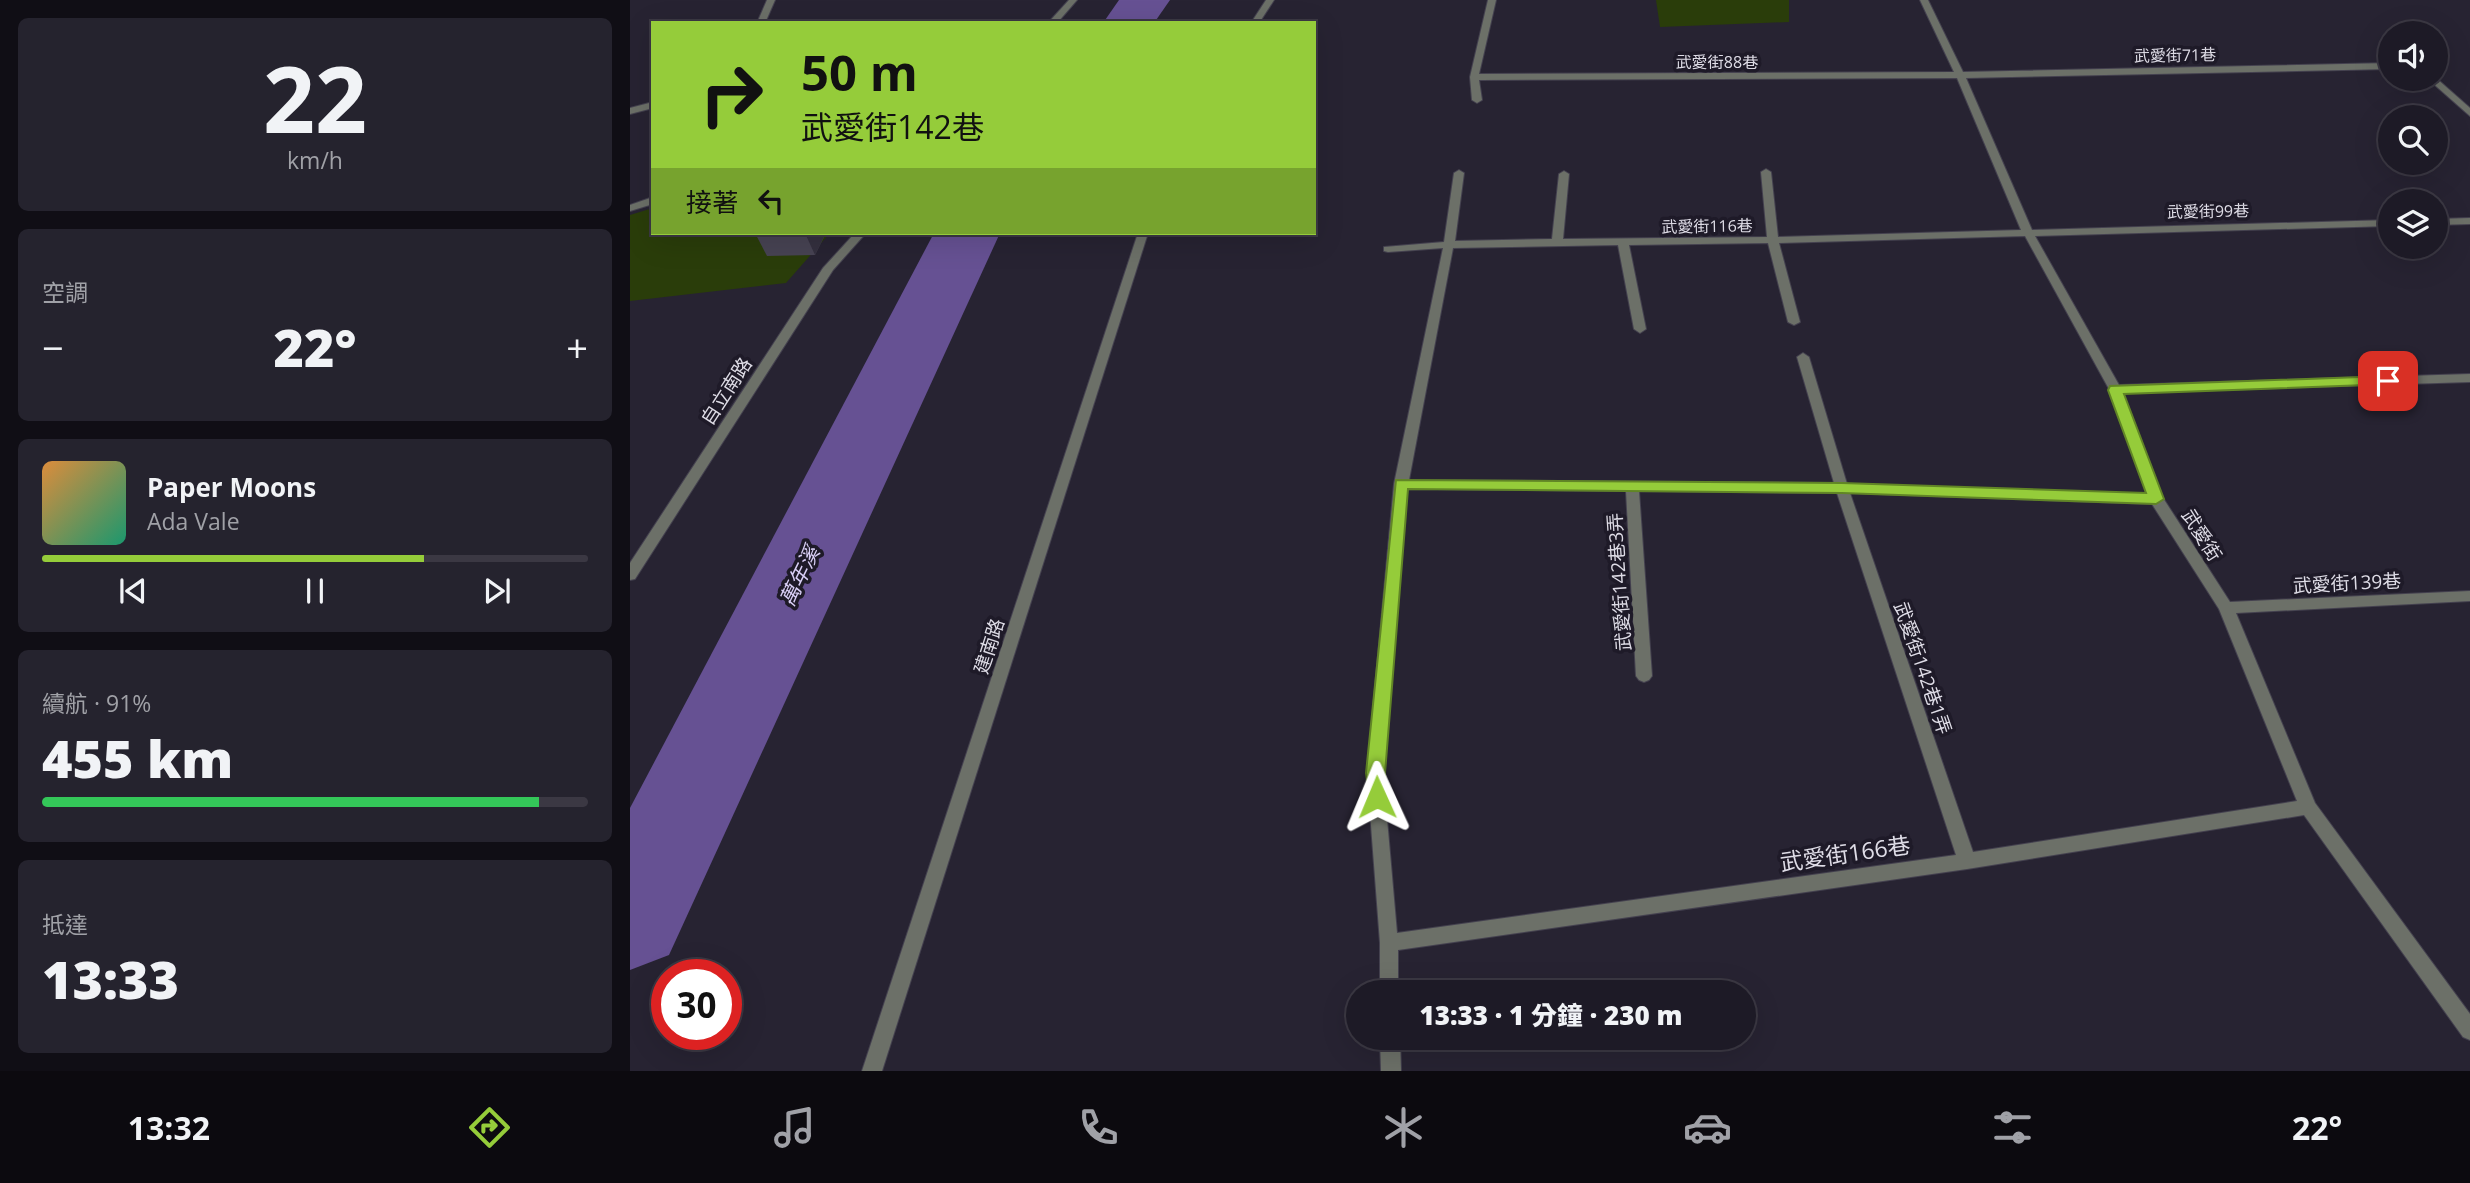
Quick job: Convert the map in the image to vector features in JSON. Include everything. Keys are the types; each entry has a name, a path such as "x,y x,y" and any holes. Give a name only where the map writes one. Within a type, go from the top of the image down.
{"street":[{"path":"762,21 771,0"},
{"path":"1054,21 1073,0"},
{"path":"1256,21 1270,0"},
{"path":"1477,100 1474,77 1492,0"},
{"name":"武愛街","path":"1924,0 1960,75 2027,231 2115,390 2156,499 2225,608 2308,807 2469,1028"},
{"name":"武愛街71巷","path":"1960,75 2378,66"},
{"name":"武愛街88巷","path":"1474,77 1960,75"},
{"path":"2445,91 2470,113"},
{"path":"630,111 651,106"},
{"path":"1766,172 1773,240 1794,322"},
{"path":"1390,980 1376,773 1401,484 1449,243 1459,173"},
{"path":"1558,243 1564,174"},
{"path":"630,208 651,202"},
{"path":"2448,222 2470,221"},
{"name":"武愛街99巷","path":"2027,231 2378,223"},
{"name":"武愛街116巷","path":"1388,249 1449,243 1623,244 2027,231"},
{"name":"自立南路","path":"630,575 829,268 859,235"},
{"name":"建南路","path":"872,1071 1142,235"},
{"path":"1623,244 1640,329"},
{"name":"武愛街142巷1弄","path":"1804,357 1842,488 1967,861"},
{"path":"2115,390 2470,378"},
{"path":"1401,484 1842,488 2156,499"},
{"name":"武愛街142巷3弄","path":"1632,486 1644,676"},
{"name":"武愛街139巷","path":"2225,608 2470,596"},
{"name":"武愛街166巷","path":"1389,943 1967,861 2308,807"},
{"path":"1390,1050 1391,1071"}],"green space":[{"path":"1656,0 1789,0 1789,22 1660,27"},
{"path":"651,209 651,235 828,235 786,283 630,301 630,215"}],"waterway":[{"name":"萬年溪","path":"1129,21 1145,0"},
{"name":"萬年溪","path":"630,919 966,235"}],"route":[{"path":"1377,797 1376,773 1401,484 1842,488 2156,499 2115,390 2388,381"}]}
